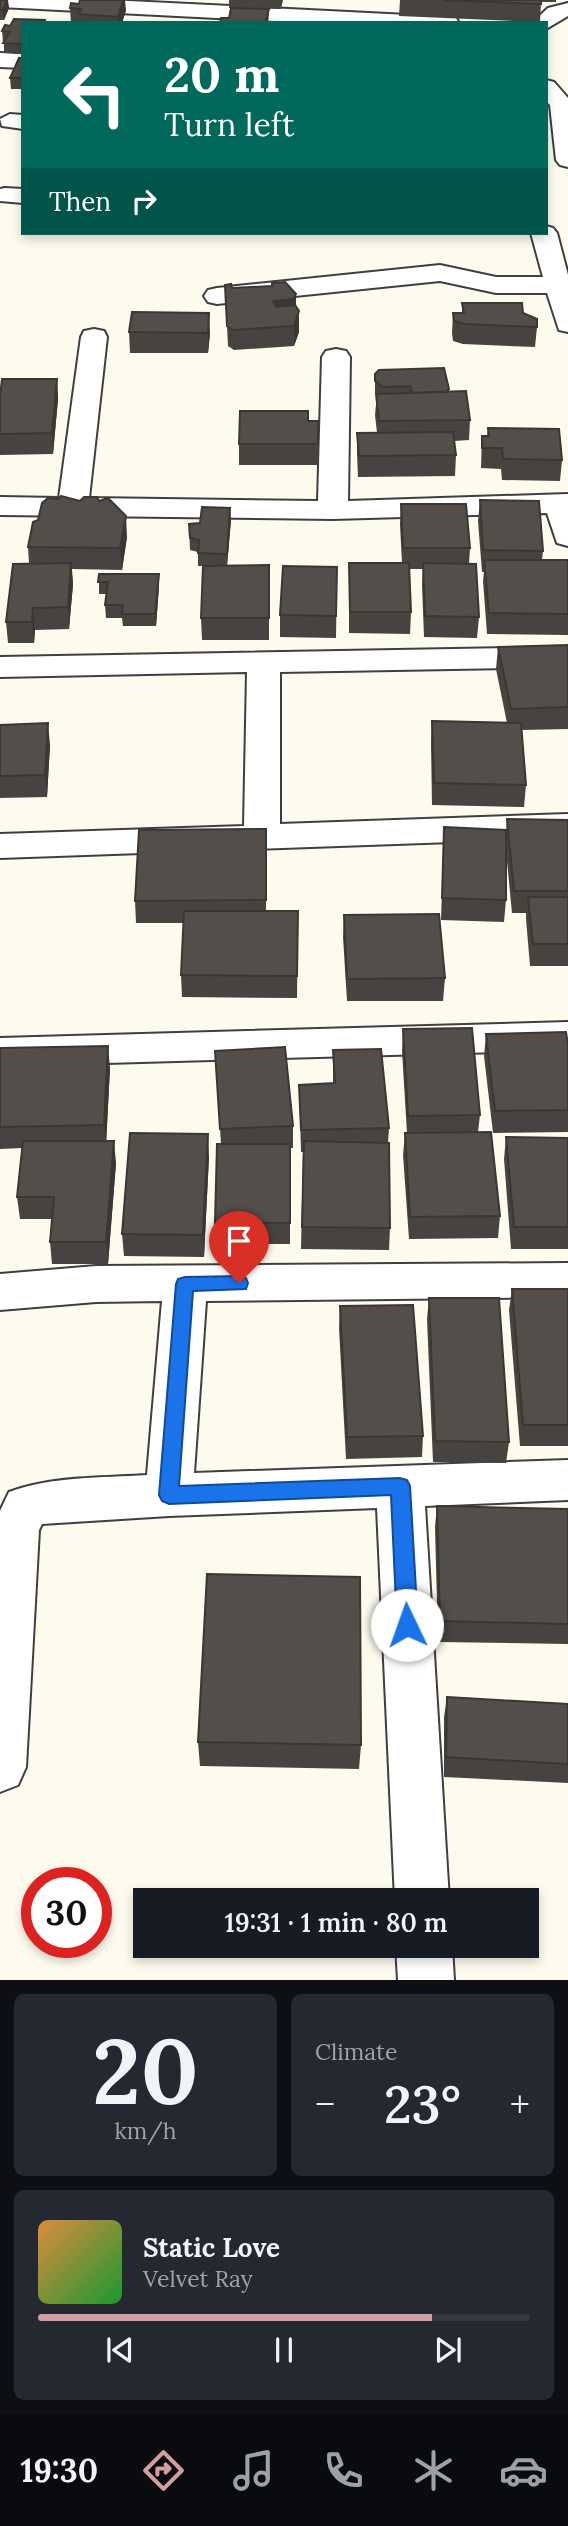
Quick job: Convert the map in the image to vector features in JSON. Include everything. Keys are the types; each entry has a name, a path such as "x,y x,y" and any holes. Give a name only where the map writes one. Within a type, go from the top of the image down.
{"street":[{"path":"0,1 406,21"},
{"path":"546,21 556,13 568,9"},
{"path":"0,60 21,61"},
{"path":"548,89 561,104 568,160"},
{"path":"551,228 568,324"},
{"path":"217,296 440,273 496,285 563,294"},
{"path":"73,507 94,337"},
{"path":"333,510 335,357"},
{"path":"0,506 333,510 564,503 568,537"},
{"path":"0,667 568,657"},
{"path":"262,837 264,663"},
{"path":"0,846 568,826"},
{"path":"0,1052 568,1036"},
{"path":"0,1292 96,1284 568,1280"},
{"path":"169,1495 185,1284"},
{"path":"0,1767 15,1530 26,1507 51,1501 169,1495 568,1480"},
{"path":"400,1486 421,1888"},
{"path":"425,1958 426,1980"}],"building":[{"path":"0,0 7,0 3,10 0,10"},
{"path":"80,0 123,0 118,17 79,14 81,9 70,8 71,3 79,4"},
{"path":"443,0 541,0 541,4"},
{"path":"231,8 269,9 266,21 220,21 221,18 229,18"},
{"path":"14,19 45,20 21,21 21,44 3,43 10,32 2,31 5,25 10,26"},
{"path":"19,58 21,58 21,78 10,78"},
{"path":"285,282 296,294 293,299 273,301 276,307 295,305 299,311 294,326 233,330 227,326 225,285 231,284 232,288 272,286 272,283"},
{"path":"462,303 522,303 523,313 537,319 537,327 464,324 454,321 453,313 464,313"},
{"path":"132,312 209,313 208,333 129,332"},
{"path":"444,368 449,389 445,392 412,393 410,386 383,387 375,381 375,374 379,370"},
{"path":"2,379 57,379 52,433 0,434"},
{"path":"466,391 470,420 379,421 376,394"},
{"path":"240,411 308,411 308,421 318,421 318,444 239,444"},
{"path":"488,428 559,429 562,460 503,459 502,448 482,448 482,436 489,436"},
{"path":"453,432 456,455 359,456 357,433"},
{"path":"61,496 80,501 84,497 97,497 99,501 108,498 126,516 120,548 28,547 33,522 38,520 42,503 48,498 58,499"},
{"path":"480,500 539,501 543,551 483,550"},
{"path":"401,504 466,504 470,548 403,548"},
{"path":"202,507 230,508 227,554 198,553 199,540 190,538 189,524 200,523"},
{"path":"484,560 568,560 568,614 489,613"},
{"path":"71,563 68,607 33,608 32,622 6,622 13,564"},
{"path":"349,563 409,563 411,612 350,612"},
{"path":"423,563 476,564 479,617 425,616"},
{"path":"269,565 269,618 201,618 203,566"},
{"path":"283,566 337,567 336,616 280,615"},
{"path":"99,574 159,574 155,614 122,614 123,605 105,605 108,582 98,582"},
{"path":"568,645 568,707 511,709 498,647"},
{"path":"432,721 521,723 526,785 434,783"},
{"path":"48,723 45,775 0,776 0,725"},
{"path":"507,819 568,820 568,891 514,891"},
{"path":"444,827 506,830 506,900 442,898"},
{"path":"266,829 266,900 135,901 139,830"},
{"path":"528,897 568,897 568,944 533,944"},
{"path":"184,911 298,911 297,976 181,975"},
{"path":"439,914 445,978 347,979 344,915"},
{"path":"472,1028 480,1115 408,1116 403,1029"},
{"path":"566,1032 568,1110 495,1111 486,1034"},
{"path":"108,1046 104,1125 0,1127 0,1048"},
{"path":"285,1047 293,1126 220,1129 215,1051"},
{"path":"381,1049 389,1128 301,1130 299,1085 335,1083 333,1050"},
{"path":"491,1132 500,1216 410,1217 405,1133"},
{"path":"130,1133 208,1134 203,1235 122,1234"},
{"path":"506,1137 568,1138 568,1227 514,1227"},
{"path":"23,1141 114,1141 106,1242 50,1242 54,1197 17,1197"},
{"path":"304,1141 389,1143 390,1228 302,1227"},
{"path":"217,1144 290,1144 290,1223 215,1223"},
{"path":"512,1289 568,1289 568,1425 523,1425"},
{"path":"429,1298 499,1298 509,1442 435,1441"},
{"path":"413,1305 423,1436 347,1437 340,1306"},
{"path":"437,1506 568,1509 568,1624 440,1621"},
{"path":"207,1574 360,1577 361,1745 198,1742"},
{"path":"447,1697 568,1704 568,1764 446,1757"}],"route":[{"path":"239,1283 185,1284 169,1495 400,1486 407,1625"}]}
